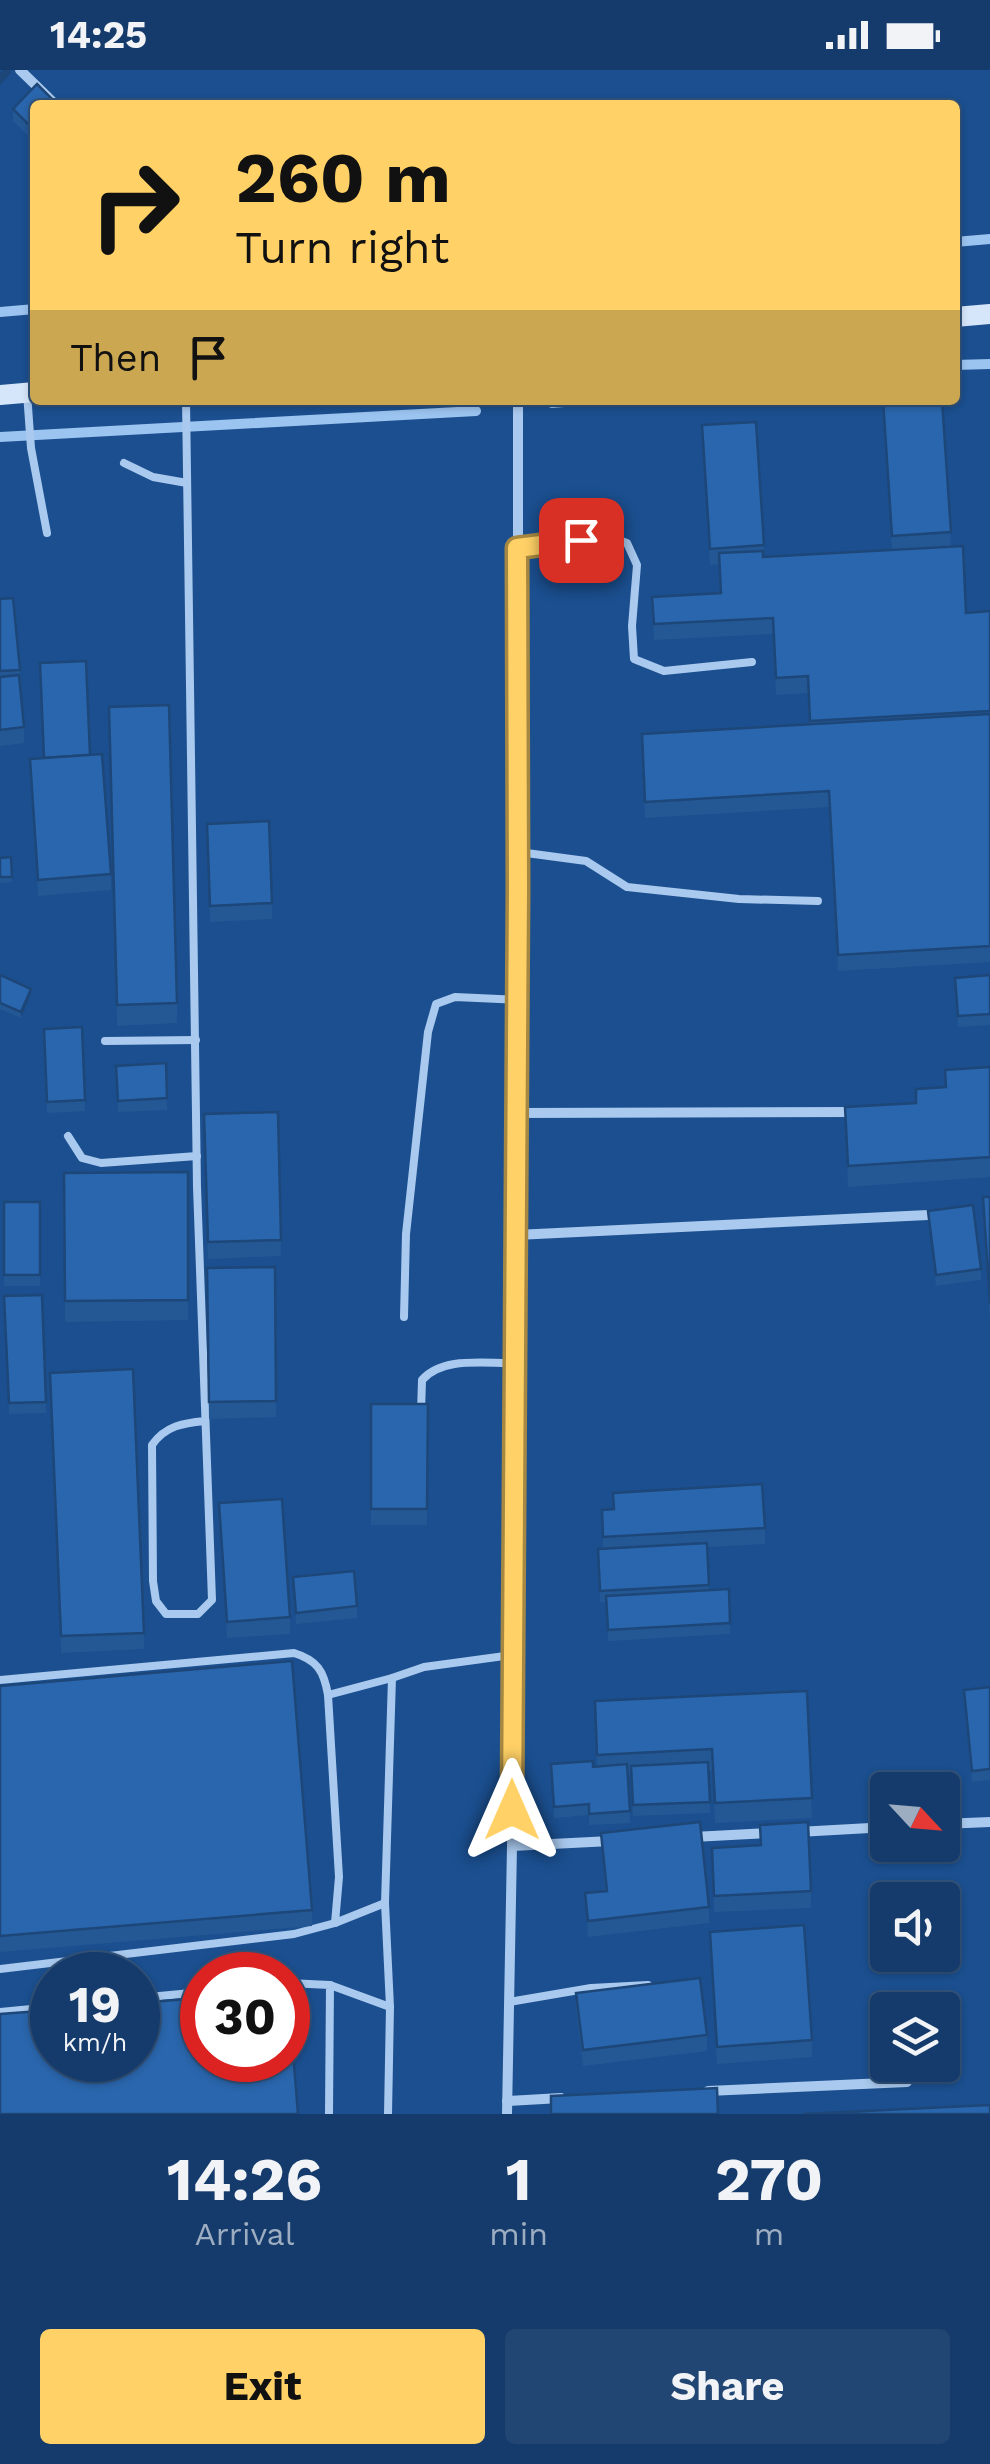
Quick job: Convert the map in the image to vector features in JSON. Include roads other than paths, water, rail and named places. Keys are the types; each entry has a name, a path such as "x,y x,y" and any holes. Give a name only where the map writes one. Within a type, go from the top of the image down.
{"main road":[{"path":"960,317 990,314"},
{"path":"0,395 30,393"}],"street":[{"path":"20,70 51,100"},
{"path":"507,2114 518,1000 518,405"},
{"path":"517,1113 877,1112"},
{"path":"516,1235 928,1214"},
{"path":"960,1823 990,1822"},
{"path":"670,1838 870,1828"},
{"path":"512,1846 631,1840"},
{"path":"701,2091 907,2082"},
{"path":"507,2101 565,2098"}],"lane":[{"path":"31,405 31,448 47,533"},
{"path":"186,405 197,1156 212,1600 198,1614 166,1614 156,1601 153,1581 152,1445 160,1433 182,1423 205,1421"},
{"path":"124,463 153,477 187,483"},
{"path":"517,548 605,535 627,543 637,565 632,626 634,658 664,670 752,662"},
{"path":"518,852 586,861 627,887 739,900 818,902"},
{"path":"404,1317 406,1234 428,1032 436,1004 454,996 518,1000"},
{"path":"105,1041 196,1040"},
{"path":"68,1136 82,1158 101,1163 197,1156"},
{"path":"421,1416 422,1380 442,1365 515,1363"},
{"path":"0,1680 294,1652 312,1658 324,1676 328,1695 339,1877 335,1923"},
{"path":"328,1695 424,1668 512,1654"},
{"path":"388,2114 390,2008 385,1903 392,1678"},
{"path":"0,1969 294,1934 385,1903"},
{"path":"310,1984 330,1985 390,2008"},
{"path":"509,2002 592,1988 662,1984"},
{"path":"330,1985 330,2114"},
{"path":"0,2012 30,2009"}],"waterway":[{"path":"960,242 990,239"},
{"path":"0,312 30,309"},
{"path":"960,365 990,364"},
{"path":"0,437 476,411"}]}
